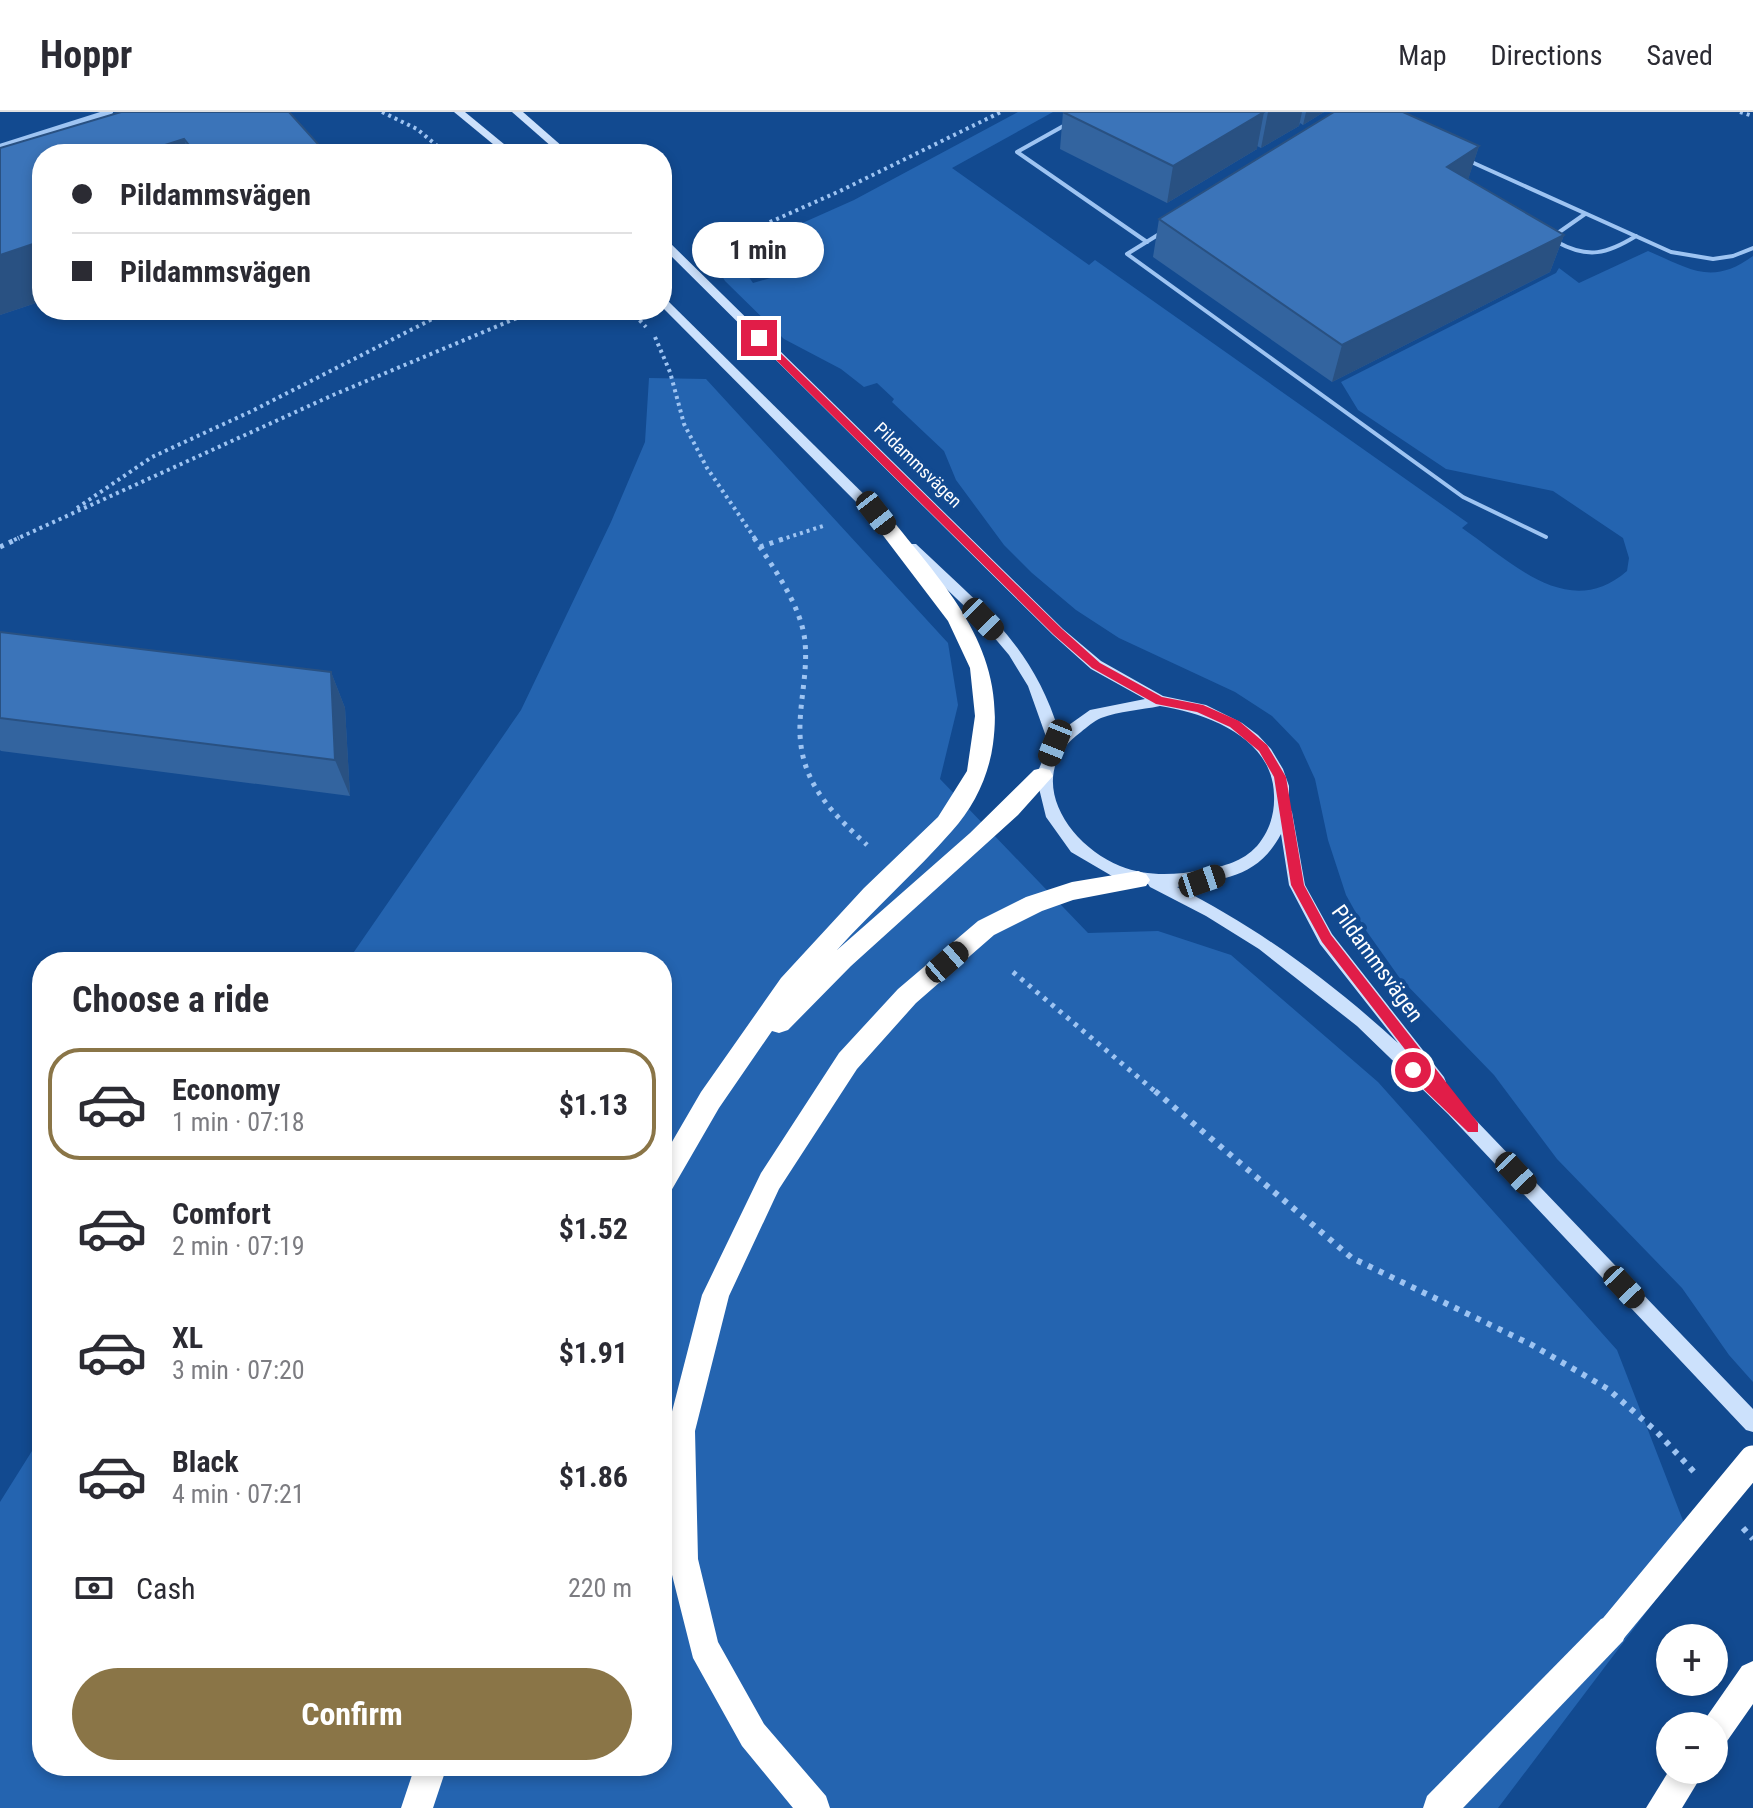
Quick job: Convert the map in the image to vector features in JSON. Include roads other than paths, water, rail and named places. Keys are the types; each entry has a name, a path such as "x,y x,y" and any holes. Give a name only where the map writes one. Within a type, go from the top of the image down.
{"highway":[{"path":"672,1166 710,1100 790,985 872,895 946,823 978,772 986,716 980,668 957,618 876,513"},
{"path":"710,1100 805,994 884,919 966,852 1042,776"},
{"path":"814,1808 753,1735 704,1647 683,1559 681,1431 716,1295 770,1181 848,1061 907,996 986,928 1034,904 1072,891 1147,881"},
{"path":"1439,1808 1612,1630 1753,1460"},
{"path":"1728,1713 1753,1677"},
{"path":"417,1808 428,1776"},
{"path":"1662,1808 1679,1784"}],"main road":[{"path":"459,112 499,144"},
{"path":"517,112 554,144"},
{"name":"Pildammsvägen","path":"672,251 1058,632 1096,665 1160,701"},
{"path":"672,311 1000,636 1026,668 1045,707 1055,743"},
{"name":"Pildammsvägen","path":"1473,1127 1326,939 1297,885 1280,777 1263,748 1223,718 1199,708 1160,701 1128,702 1098,710 1073,724 1055,743 1042,776 1046,808 1065,839 1097,864 1147,881 1261,939 1352,1012 1473,1127 1753,1423"},
{"name":"Pildammsvägen","path":"1147,881 1202,881 1243,867 1272,841 1284,808"}],"street":[{"path":"0,147 110,112"}],"lane":[{"path":"1076,119 1017,152 1147,242"},
{"path":"1460,156 1585,214 1697,260 1737,257 1753,248"},
{"path":"1585,214 1555,235 1557,242 1589,256 1610,253 1636,236"},
{"path":"1173,226 1127,254 1463,497 1546,537"}]}
